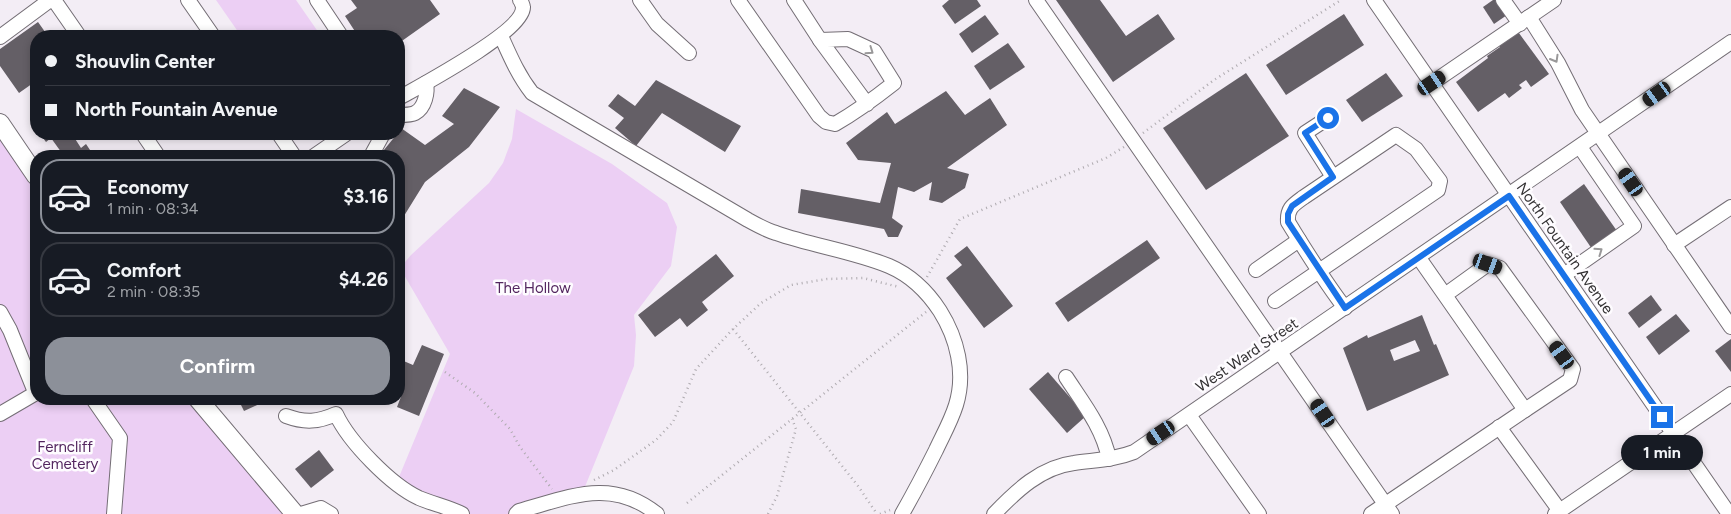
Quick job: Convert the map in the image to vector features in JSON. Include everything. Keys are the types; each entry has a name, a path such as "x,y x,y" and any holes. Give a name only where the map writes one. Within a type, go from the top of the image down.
{"main road":[{"path":"0,123 30,167"},
{"path":"203,405 295,514"}],"street":[{"path":"0,37 50,0"},
{"path":"54,0 75,30"},
{"path":"188,0 209,30"},
{"path":"317,0 338,30"},
{"path":"405,94 452,68 501,36 514,24 522,13 523,7 520,0"},
{"path":"640,0 657,24 689,53"},
{"path":"738,0 819,116 826,122 835,124 867,104 894,83 874,51 848,39 826,39"},
{"path":"794,0 826,39 867,104"},
{"path":"1036,0 1389,509"},
{"name":"North Fountain Avenue","path":"1374,0 1730,514"},
{"path":"1504,0 1524,21 1558,63 1582,110 1731,326"},
{"path":"1432,83 1554,0"},
{"path":"501,36 517,72 532,93 748,220 775,232 890,267 907,276 921,287 936,304 953,336 959,359 960,389 948,427 902,514"},
{"name":"West Ward Street","path":"994,514 1024,486 1053,468 1071,463 1120,458 1134,452 1731,42"},
{"path":"405,114 419,110 423,104 427,88 426,82"},
{"path":"1328,118 1305,133 1333,177"},
{"path":"1275,301 1320,271 1438,190 1440,180 1416,149 1396,135 1292,206 1288,214 1288,222 1299,240 1320,271 1345,308"},
{"path":"323,150 337,140"},
{"path":"1564,275 1634,226 1580,147"},
{"path":"1674,244 1731,207"},
{"path":"1256,270 1299,240"},
{"path":"1419,258 1525,410"},
{"path":"1371,514 1389,509 1499,427 1570,380 1573,369 1500,268 1488,264 1444,295"},
{"path":"0,312 10,330 30,378"},
{"path":"1066,377 1100,431 1109,459"},
{"path":"1499,427 1558,513 1731,394"},
{"path":"0,414 30,396"},
{"path":"97,405 120,438 116,513"},
{"path":"286,416 299,421 312,422 323,420 336,414 365,454 386,475 418,498 462,514"},
{"path":"1189,415 1259,514"},
{"path":"516,514 519,511 562,499 598,492 628,496 644,504 657,514"},
{"path":"301,514 321,508 331,514"}],"path":[{"path":"592,482 614,470 656,440 673,422 682,396 696,369 733,329 761,303 791,284 828,279 863,278 902,288"},
{"path":"687,503 936,304"},
{"path":"733,329 858,486 877,514"},
{"path":"446,372 475,394 510,429 520,447 555,493 562,499"},
{"path":"768,514 777,496 796,429 792,419"}],"green space":[{"path":"216,0 296,0 317,30 237,30"},
{"name":"The Hollow","path":"516,109 612,164 667,203 677,227 671,266 634,315 636,335 634,366 580,499 533,514 468,514 424,500 399,477 450,354 405,277 405,262 489,183 503,163 512,139"},
{"name":"Ferncliff Cemetery","path":"0,123 30,167 30,405 203,405 295,514 0,514"}],"building":[{"path":"351,0 430,0 440,14 405,39 405,30 354,30 345,16 357,8"},
{"path":"949,0 977,0 981,6 955,24 942,6"},
{"path":"1056,0 1100,0 1126,36 1158,14 1175,39 1113,82"},
{"path":"1493,0 1497,0 1507,15 1494,24 1483,7"},
{"path":"1344,14 1364,45 1286,95 1266,65"},
{"path":"985,15 999,34 972,53 959,34"},
{"path":"38,22 44,30 30,30 30,85 19,93 0,66 0,49"},
{"path":"1516,29 1549,74 1531,87 1526,80 1519,85 1522,88 1509,98 1505,93 1478,112 1456,82 1488,58 1487,56 1500,47 1497,42"},
{"path":"1008,43 1025,67 990,90 974,66"},
{"path":"1246,73 1289,136 1206,190 1163,128"},
{"path":"1386,73 1403,96 1362,122 1346,100"},
{"path":"656,80 741,126 725,152 662,113 636,146 615,128 624,118 608,106 618,94 635,106"},
{"path":"464,88 500,107 469,147 425,182 405,214 405,150 384,150 392,140 405,140 405,131 425,145 454,124 442,116"},
{"path":"946,91 965,115 990,98 1007,125 947,168 969,174 965,188 942,203 929,200 932,182 914,192 898,187 892,218 903,226 898,237 888,237 884,229 798,213 801,189 880,203 891,163 858,160 846,143 887,112 895,124"},
{"path":"52,140 76,140 81,148 86,144 90,150 60,150"},
{"path":"1584,184 1617,231 1592,249 1560,202"},
{"path":"1147,240 1160,258 1068,322 1055,303"},
{"path":"967,246 1013,306 984,328 946,278 962,265 954,256"},
{"path":"716,254 734,276 702,302 708,310 687,327 680,318 655,337 638,315"},
{"path":"1651,295 1662,310 1639,328 1628,313"},
{"path":"1676,314 1690,331 1659,355 1646,337"},
{"path":"1422,315 1449,375 1367,411 1343,348 1367,335 1368,338","holes":["1415,340 1420,351 1394,361 1390,350"]},
{"path":"1731,339 1731,372 1715,351"},
{"path":"422,345 444,354 419,416 397,407 398,405 405,405 405,362 413,365"},
{"path":"1048,372 1086,416 1067,433 1029,389"},
{"path":"241,405 257,405 244,411"},
{"path":"319,450 334,470 311,488 295,469"}],"route":[{"path":"1328,118 1305,133 1333,177 1292,206 1288,214 1288,222 1335,296 1345,308 1509,196 1662,417"}]}
